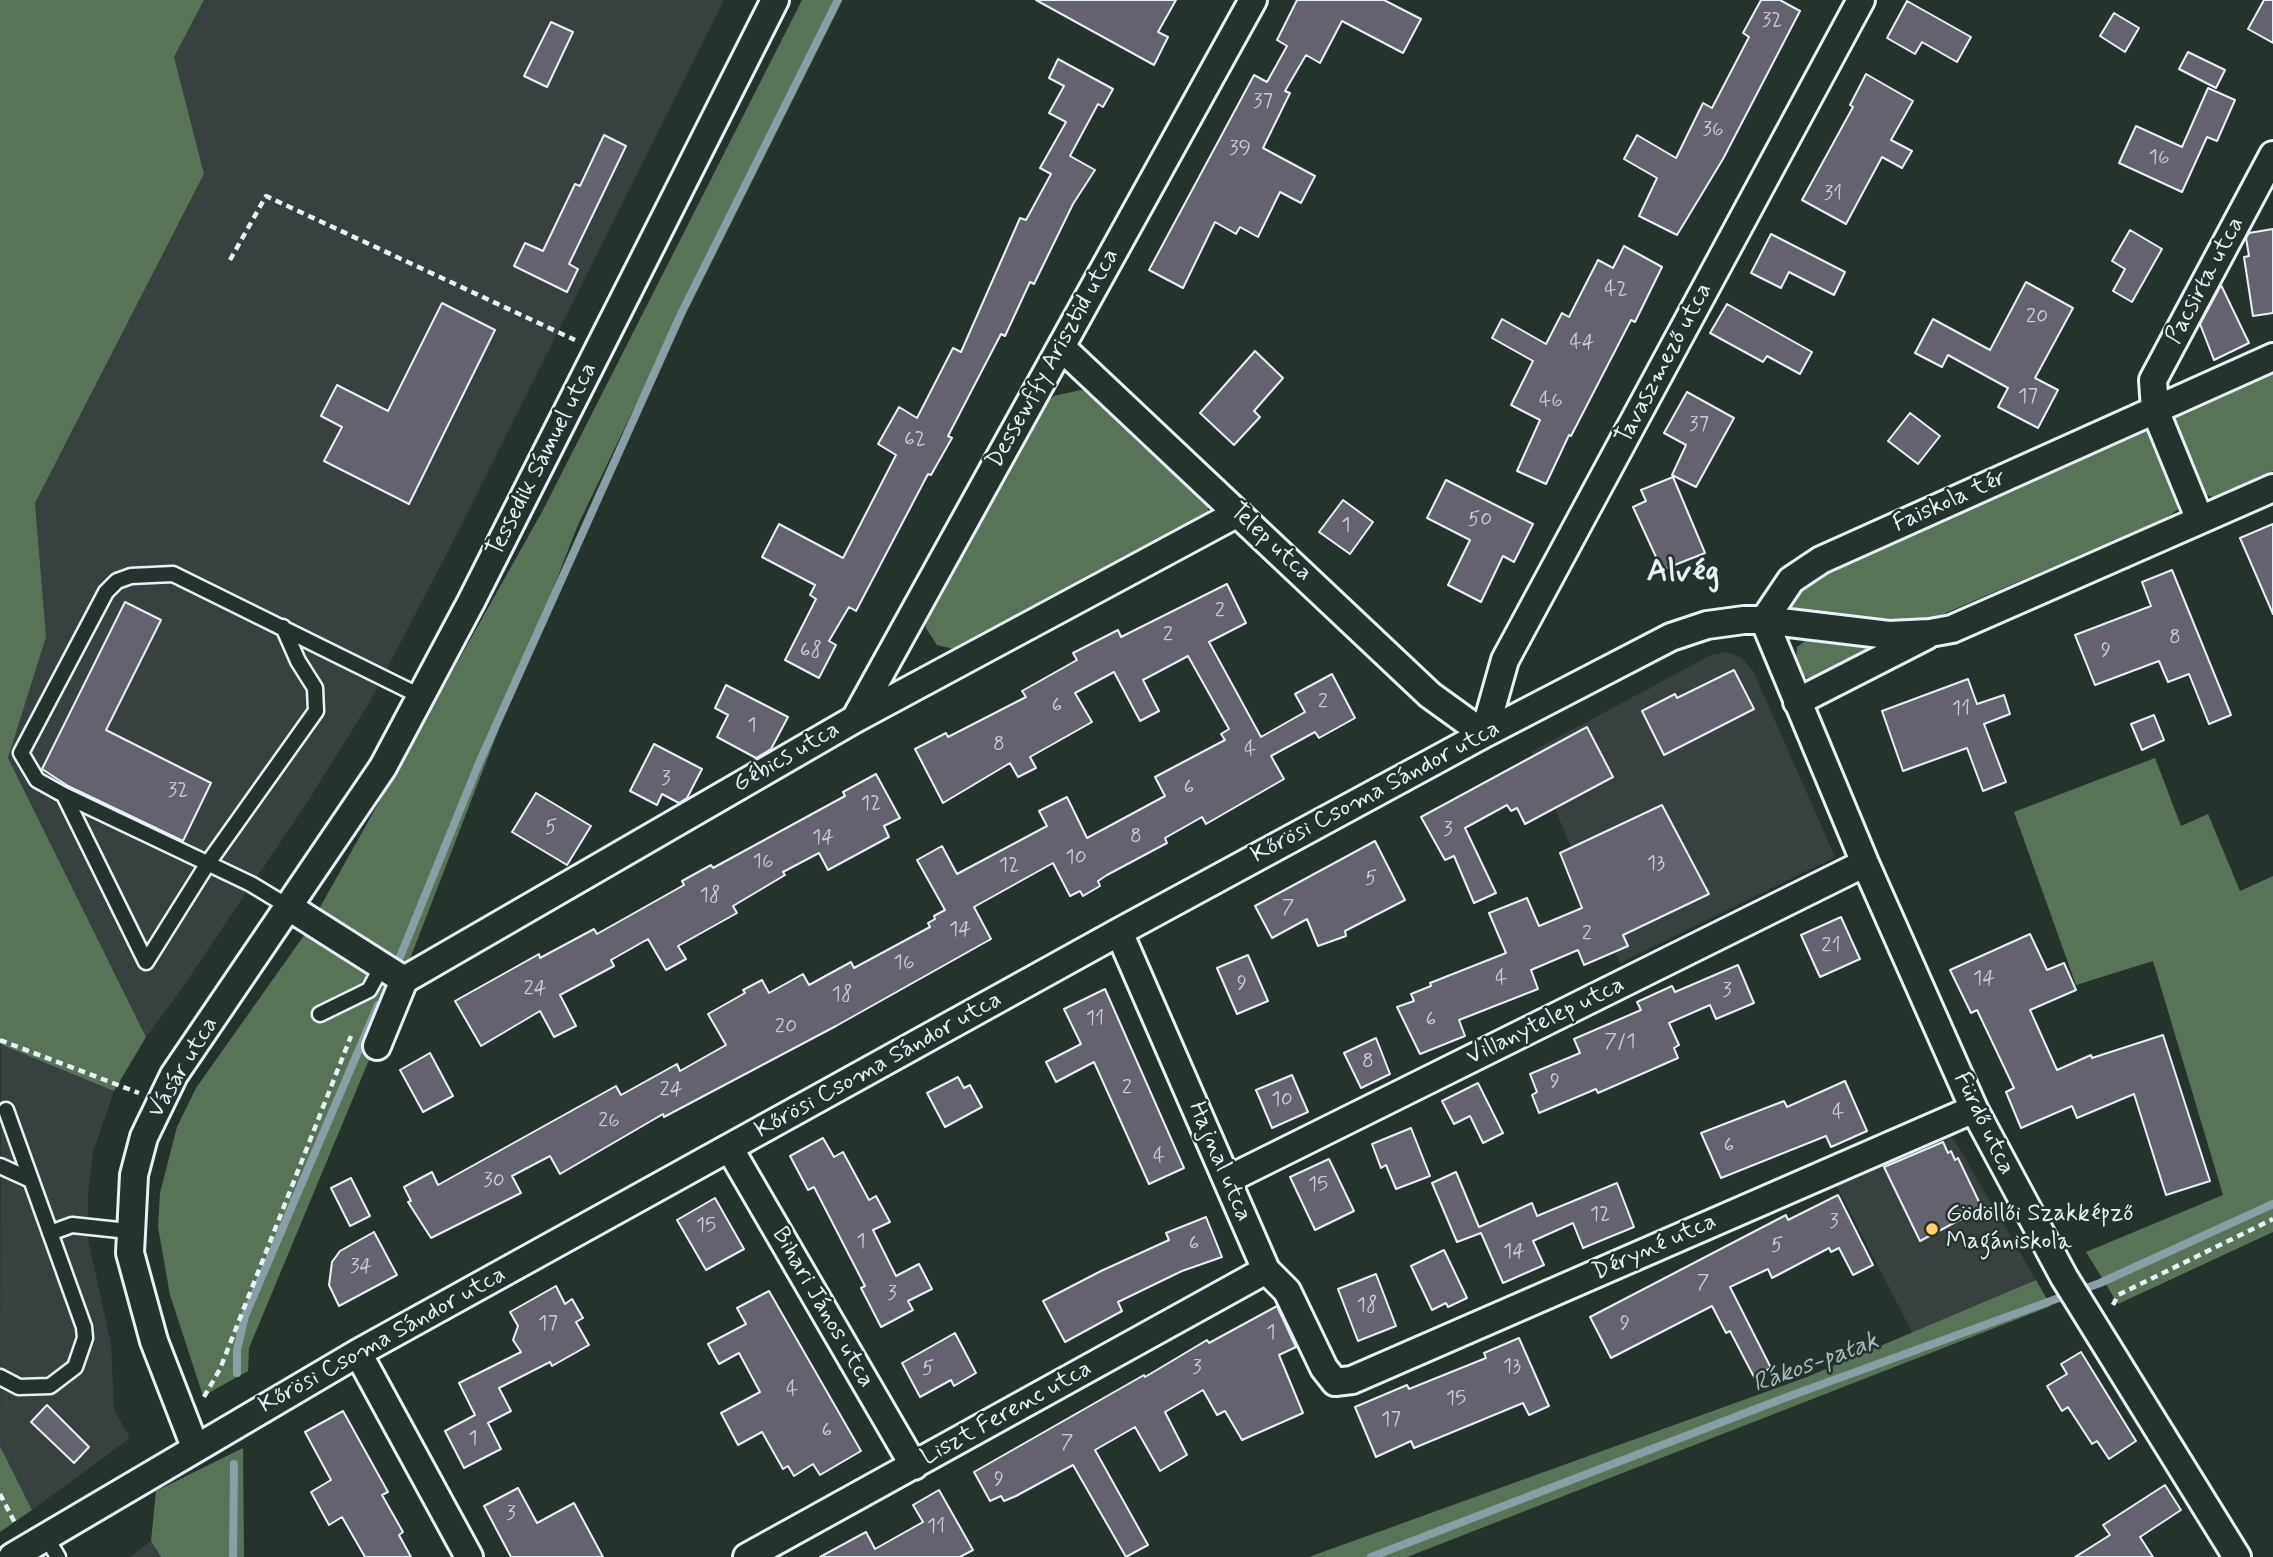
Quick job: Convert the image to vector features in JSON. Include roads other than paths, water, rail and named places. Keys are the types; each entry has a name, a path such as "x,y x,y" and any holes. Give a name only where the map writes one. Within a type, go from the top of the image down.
{"street":[{"name":"Tessedik Sámuel utca","path":"289,907 383,767 775,0"},
{"name":"Dessewffy Arisztid utca","path":"855,719 1253,0"},
{"name":"Tavaszmező utca","path":"1484,734 1505,660 1861,0"},
{"name":"Pacsirta utca","path":"2155,410 2153,380 2273,155"},
{"name":"Telep utca","path":"1061,346 1430,695 1484,734"},
{"name":"Faiskola tér","path":"1764,620 1791,580 1821,560 2273,356"},
{"path":"2155,410 2200,520"},
{"path":"1930,633 1889,635 1764,620 1797,702 1930,633 1977,619 2273,488"},
{"name":"Gébics utca","path":"404,980 855,719 1238,513"},
{"name":"Kőrösi Csoma Sándor utca","path":"36,1550 191,1436 358,1353 1119,932 1484,734 1690,629 1724,621 1764,620"},
{"name":"Fürdő utca","path":"1797,702 1973,1109 2082,1308 2237,1557"},
{"name":"Villanytelep utca","path":"1227,1180 1865,863"},
{"path":"289,907 380,968 404,980 377,1046"},
{"name":"Vásár utca","path":"191,1436 154,1341 135,1281 128,1231 134,1175 144,1138 160,1101 289,907"},
{"name":"Hajnal utca","path":"1119,932 1266,1270 1287,1291 1324,1368 1335,1381"},
{"name":"Déryné utca","path":"1335,1381 1352,1380 1973,1109"},
{"name":"Bihari János utca","path":"730,1149 914,1466"},
{"name":"Liszt Ferenc utca","path":"747,1557 1266,1270"},
{"path":"358,1353 469,1557"}],"lane":[{"path":"289,907 208,863 37,780 22,753 106,592 117,581 146,573 173,574 420,696"},
{"path":"64,795 146,962 208,863 316,711 315,688 298,661 283,627"},
{"path":"320,1014 369,989 380,968"},
{"path":"0,1377 19,1387 50,1386 68,1375 81,1358 84,1327 6,1111"},
{"path":"0,1166 31,1180"},
{"path":"50,1233 72,1226 128,1231"}],"waterway":[{"path":"400,957 479,763 681,314 838,0"},
{"path":"237,1373 237,1350 245,1316 378,1005"},
{"name":"Rákos-patak","path":"1371,1557 1787,1397 2100,1283 2273,1204"},
{"path":"233,1557 234,1464"}],"place":[{"name":"Gödöllői Szakképző Magániskola","path":"1932,1229"}],"district":[{"name":"Alvég","path":"1683,573"}]}
